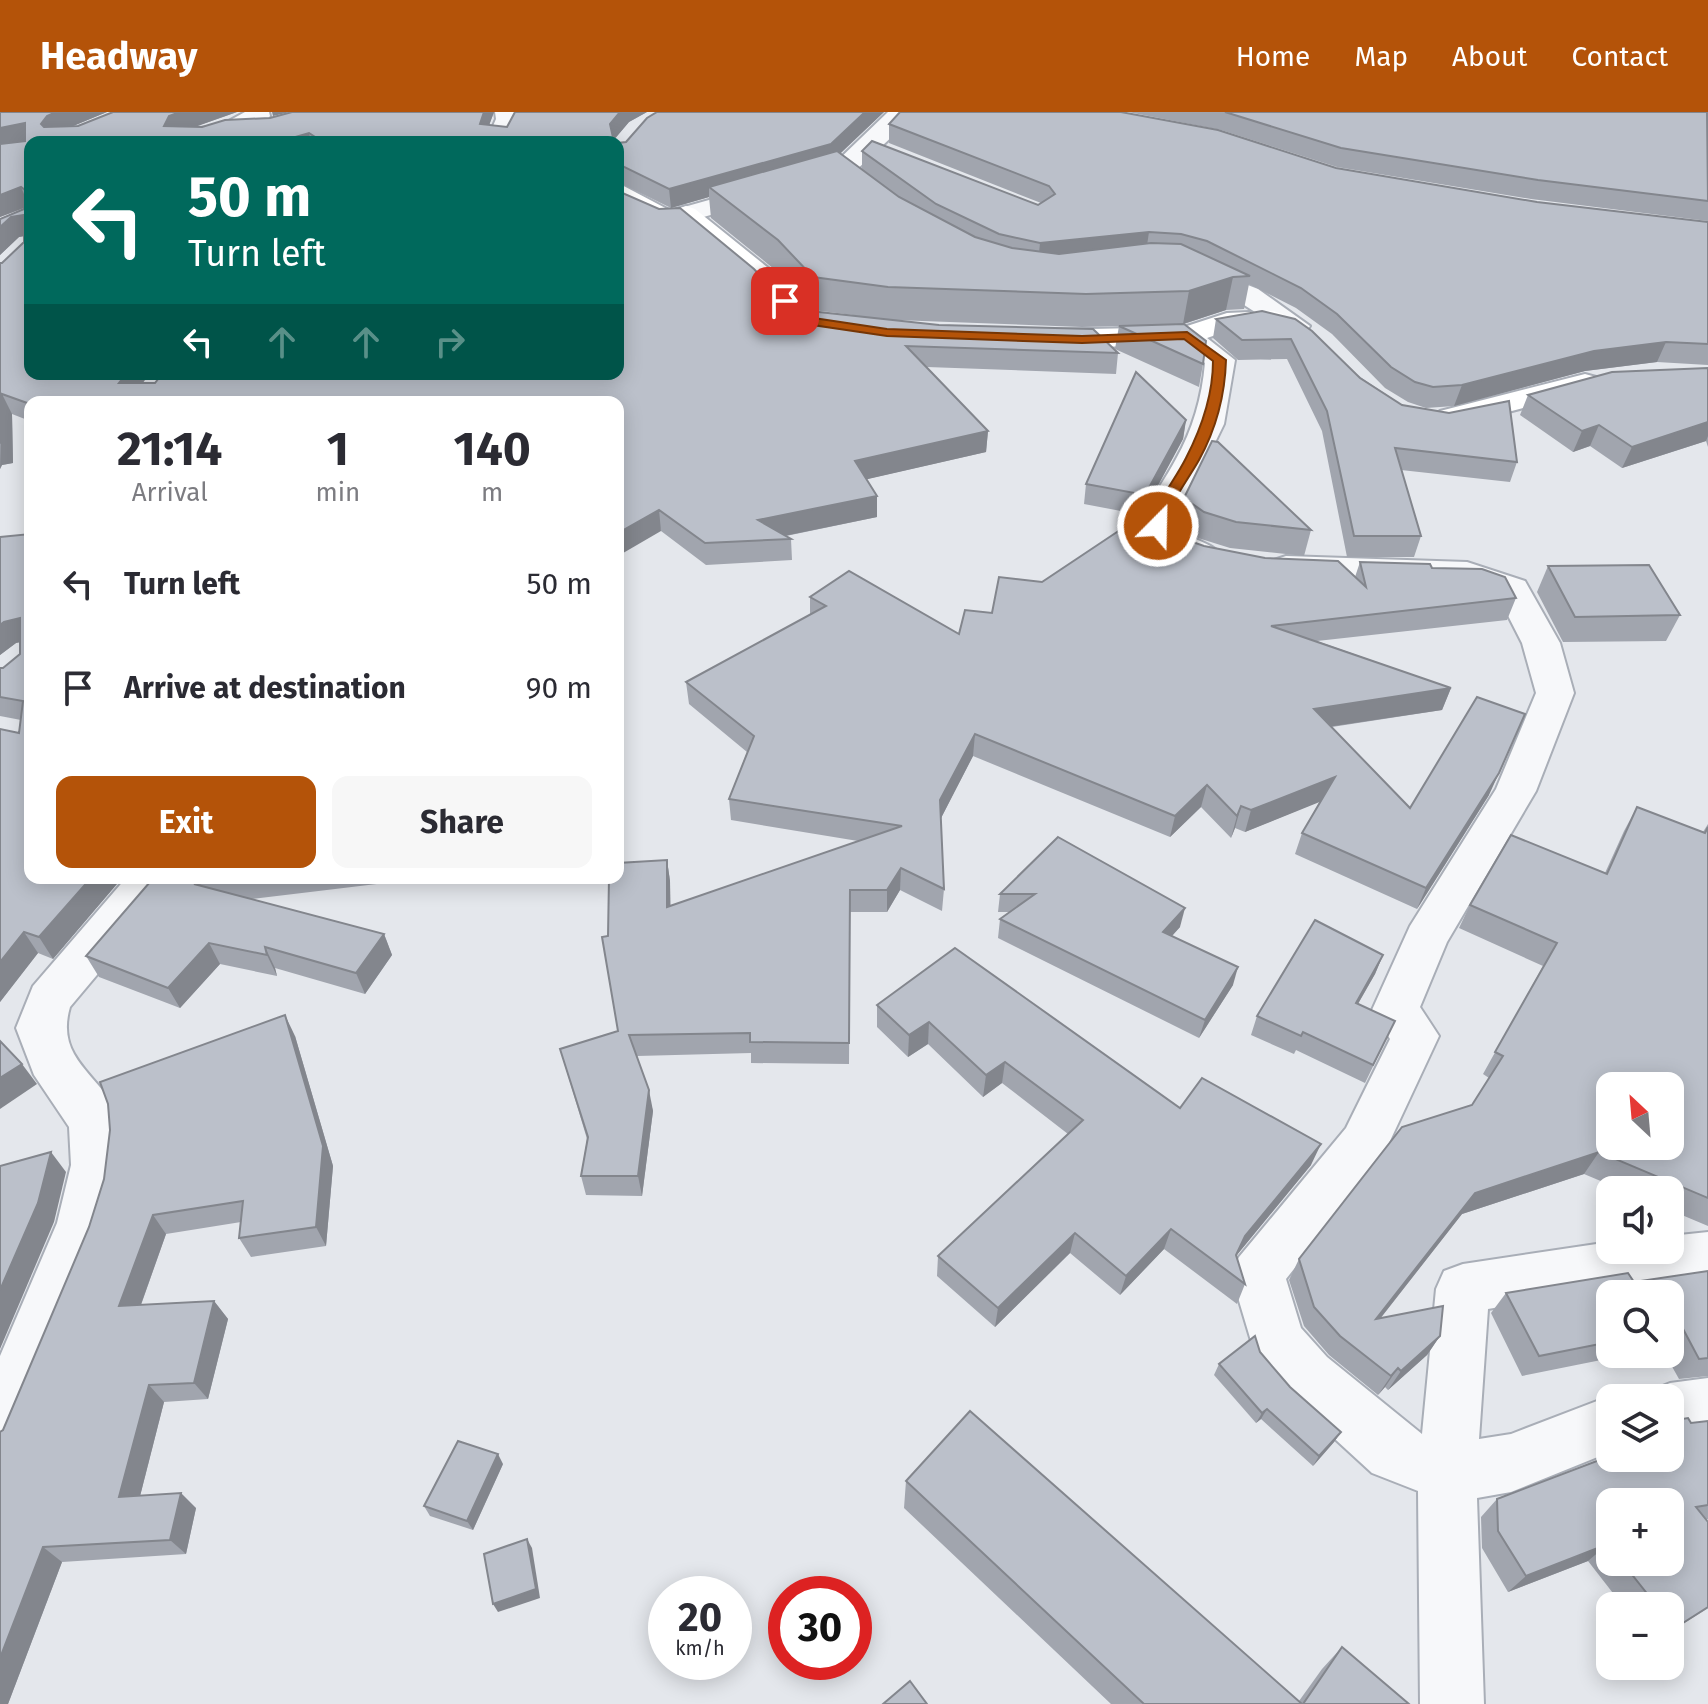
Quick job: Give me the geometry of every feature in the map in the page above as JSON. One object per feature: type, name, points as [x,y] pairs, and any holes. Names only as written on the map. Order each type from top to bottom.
[{"type":"street","points":[[202,136],[258,116],[257,112]]},
{"type":"street","points":[[501,136],[508,119],[507,112]]},
{"type":"street","points":[[624,198],[671,220],[842,170],[881,152],[900,112]]},
{"type":"street","points":[[228,128],[284,124]]},
{"type":"street","points":[[842,170],[864,188]]},
{"type":"street","points":[[686,214],[767,281],[803,320],[873,330]]},
{"type":"street","points":[[1164,265],[1176,264],[1248,295],[1320,342]]},
{"type":"street","points":[[1022,338],[1187,336],[1227,322],[1267,319],[1296,326]]},
{"type":"street","points":[[1187,336],[1220,360],[1219,393],[1193,459],[1162,507],[1158,526],[1173,544],[1200,555],[1253,565],[1467,573],[1512,589],[1541,643],[1555,693],[1516,791],[1426,938],[1395,1010],[1415,1036],[1364,1143],[1258,1274],[1277,1342],[1307,1376],[1393,1452],[1447,1474],[1511,1463],[1596,1430]]},
{"type":"street","points":[[1425,420],[1456,418],[1586,383],[1615,379]]},
{"type":"street","points":[[0,1424],[83,1223],[96,1165],[94,1122],[51,1061],[40,1028],[49,999],[146,884]]},
{"type":"street","points":[[1452,1704],[1447,1474],[1463,1289],[1565,1271],[1708,1256]]},
{"type":"street","points":[[1684,1409],[1708,1406]]},
{"type":"building","points":[[0,112],[56,112],[47,116],[41,124],[44,127],[78,126],[113,112],[180,112],[169,116],[164,126],[202,127],[225,120],[270,118],[292,112],[484,112],[480,124],[507,127],[515,112],[620,112],[610,124],[613,136],[314,136],[309,133],[299,136],[25,136],[25,123],[0,128]]},
{"type":"building","points":[[657,112],[865,112],[831,144],[669,189],[624,167],[624,142]]},
{"type":"building","points":[[900,112],[1121,112],[1218,130],[1336,168],[1537,202],[1708,222],[1708,344],[1666,342],[1594,351],[1462,385],[1433,387],[1415,382],[1391,367],[1337,314],[1301,288],[1207,241],[1181,234],[1149,232],[1040,243],[999,234],[936,204],[862,151],[872,141],[1038,205],[1055,194],[1049,186],[889,124]]},
{"type":"building","points":[[1225,112],[1707,112],[1708,201],[1538,180],[1341,148]]},
{"type":"building","points":[[24,141],[24,189],[21,187],[0,195],[0,144]]},
{"type":"building","points":[[837,151],[899,197],[975,237],[1012,248],[1059,254],[1151,243],[1181,244],[1250,276],[1233,277],[1189,291],[1086,294],[888,287],[813,277],[778,240],[709,187]]},
{"type":"building","points":[[624,194],[659,209],[680,208],[754,269],[791,309],[939,325],[1093,329],[1118,353],[906,346],[988,431],[855,461],[877,496],[758,520],[791,539],[705,543],[659,510],[624,530],[624,396],[24,396],[24,402],[2,394],[0,443],[2,263],[24,242],[24,380],[155,383],[157,380],[624,380]]},
{"type":"building","points":[[24,209],[24,215],[11,217],[0,227],[0,219]]},
{"type":"building","points":[[1262,311],[1295,319],[1312,331],[1360,378],[1402,405],[1449,413],[1509,401],[1517,462],[1395,448],[1421,536],[1354,536],[1327,411],[1291,339],[1242,340],[1216,319]]},
{"type":"building","points":[[1184,324],[1206,341],[1203,364],[1119,326]]},
{"type":"building","points":[[1708,368],[1708,422],[1632,447],[1599,425],[1582,431],[1528,395],[1612,372]]},
{"type":"building","points":[[1136,372],[1186,420],[1145,495],[1086,484]]},
{"type":"building","points":[[1212,441],[1218,442],[1311,530],[1236,522],[1204,512],[1184,498]]},
{"type":"building","points":[[1147,512],[1164,532],[1204,546],[1265,558],[1338,561],[1366,587],[1360,562],[1482,569],[1505,577],[1516,598],[1271,626],[1451,688],[1314,709],[1410,808],[1477,697],[1525,714],[1499,773],[1426,888],[1302,833],[1335,777],[1251,810],[1241,806],[1237,816],[1207,785],[1175,816],[975,734],[940,800],[944,889],[901,868],[887,890],[850,890],[849,1043],[750,1042],[750,1033],[629,1035],[649,1090],[638,1176],[581,1176],[588,1137],[560,1049],[618,1031],[602,937],[608,936],[609,884],[624,884],[624,863],[667,860],[667,907],[902,826],[729,799],[754,736],[686,682],[826,606],[810,597],[849,571],[959,634],[965,610],[992,613],[999,577],[1042,582]]},
{"type":"building","points":[[24,535],[24,884],[86,884],[39,937],[24,932],[0,962],[0,729],[19,733],[23,701],[0,697],[0,668],[20,654],[20,618],[0,625],[0,537]]},
{"type":"building","points":[[1649,565],[1680,615],[1575,617],[1548,566]]},
{"type":"building","points":[[1637,807],[1705,833],[1708,827],[1708,1198],[1684,1188],[1684,1176],[1656,1176],[1618,1160],[1684,1160],[1684,1072],[1596,1072],[1596,1153],[1475,1193],[1376,1319],[1443,1306],[1440,1336],[1401,1371],[1398,1368],[1391,1376],[1340,1336],[1314,1307],[1299,1259],[1402,1127],[1472,1105],[1503,1056],[1495,1052],[1557,943],[1470,905],[1511,835],[1607,874]]},
{"type":"building","points":[[1058,837],[1185,908],[1163,932],[1238,967],[1205,1020],[1000,919],[1035,894],[1000,894]]},
{"type":"building","points":[[148,884],[194,884],[384,934],[356,973],[265,947],[267,955],[209,943],[168,988],[86,956]]},
{"type":"building","points":[[1315,920],[1383,955],[1356,1003],[1395,1021],[1373,1065],[1303,1032],[1301,1036],[1257,1016]]},
{"type":"building","points":[[955,948],[1180,1108],[1202,1078],[1321,1144],[1245,1236],[1236,1255],[1245,1284],[1171,1229],[1126,1276],[1075,1233],[998,1308],[938,1256],[1083,1120],[1005,1062],[986,1075],[929,1022],[909,1035],[877,1005]]},
{"type":"building","points":[[285,1015],[323,1146],[316,1227],[239,1238],[243,1201],[153,1215],[119,1306],[214,1301],[194,1383],[149,1385],[119,1497],[181,1493],[170,1540],[43,1547],[0,1658],[0,1432],[89,1227],[104,1179],[110,1130],[108,1104],[100,1082]]},
{"type":"building","points":[[0,1041],[22,1064],[0,1078]]},
{"type":"building","points":[[51,1152],[38,1203],[0,1290],[0,1166]]},
{"type":"building","points":[[1708,1271],[1708,1358],[1699,1359],[1684,1331],[1684,1280],[1647,1280]]},
{"type":"building","points":[[1628,1273],[1633,1280],[1596,1280],[1596,1345],[1539,1356],[1506,1293]]},
{"type":"building","points":[[1255,1336],[1260,1352],[1290,1387],[1341,1432],[1319,1456],[1267,1409],[1262,1413],[1219,1364]]},
{"type":"building","points":[[970,1411],[1302,1704],[1144,1704],[906,1481]]},
{"type":"building","points":[[1688,1418],[1691,1423],[1708,1421],[1708,1505],[1696,1507],[1708,1522],[1708,1607],[1684,1622],[1684,1592],[1646,1592],[1633,1576],[1684,1576],[1684,1488],[1596,1488],[1596,1549],[1526,1576],[1498,1531],[1497,1499],[1596,1461],[1596,1472],[1684,1472],[1684,1419]]},
{"type":"building","points":[[458,1441],[498,1454],[467,1521],[424,1506]]},
{"type":"building","points":[[527,1539],[536,1589],[493,1604],[484,1554]]},
{"type":"building","points":[[1342,1647],[1409,1704],[1303,1704]]},
{"type":"building","points":[[910,1681],[927,1704],[883,1704]]},
{"type":"route","points":[[785,301],[803,320],[887,332],[1082,339],[1187,336],[1220,360],[1219,393],[1193,459],[1162,507],[1158,526]]}]
